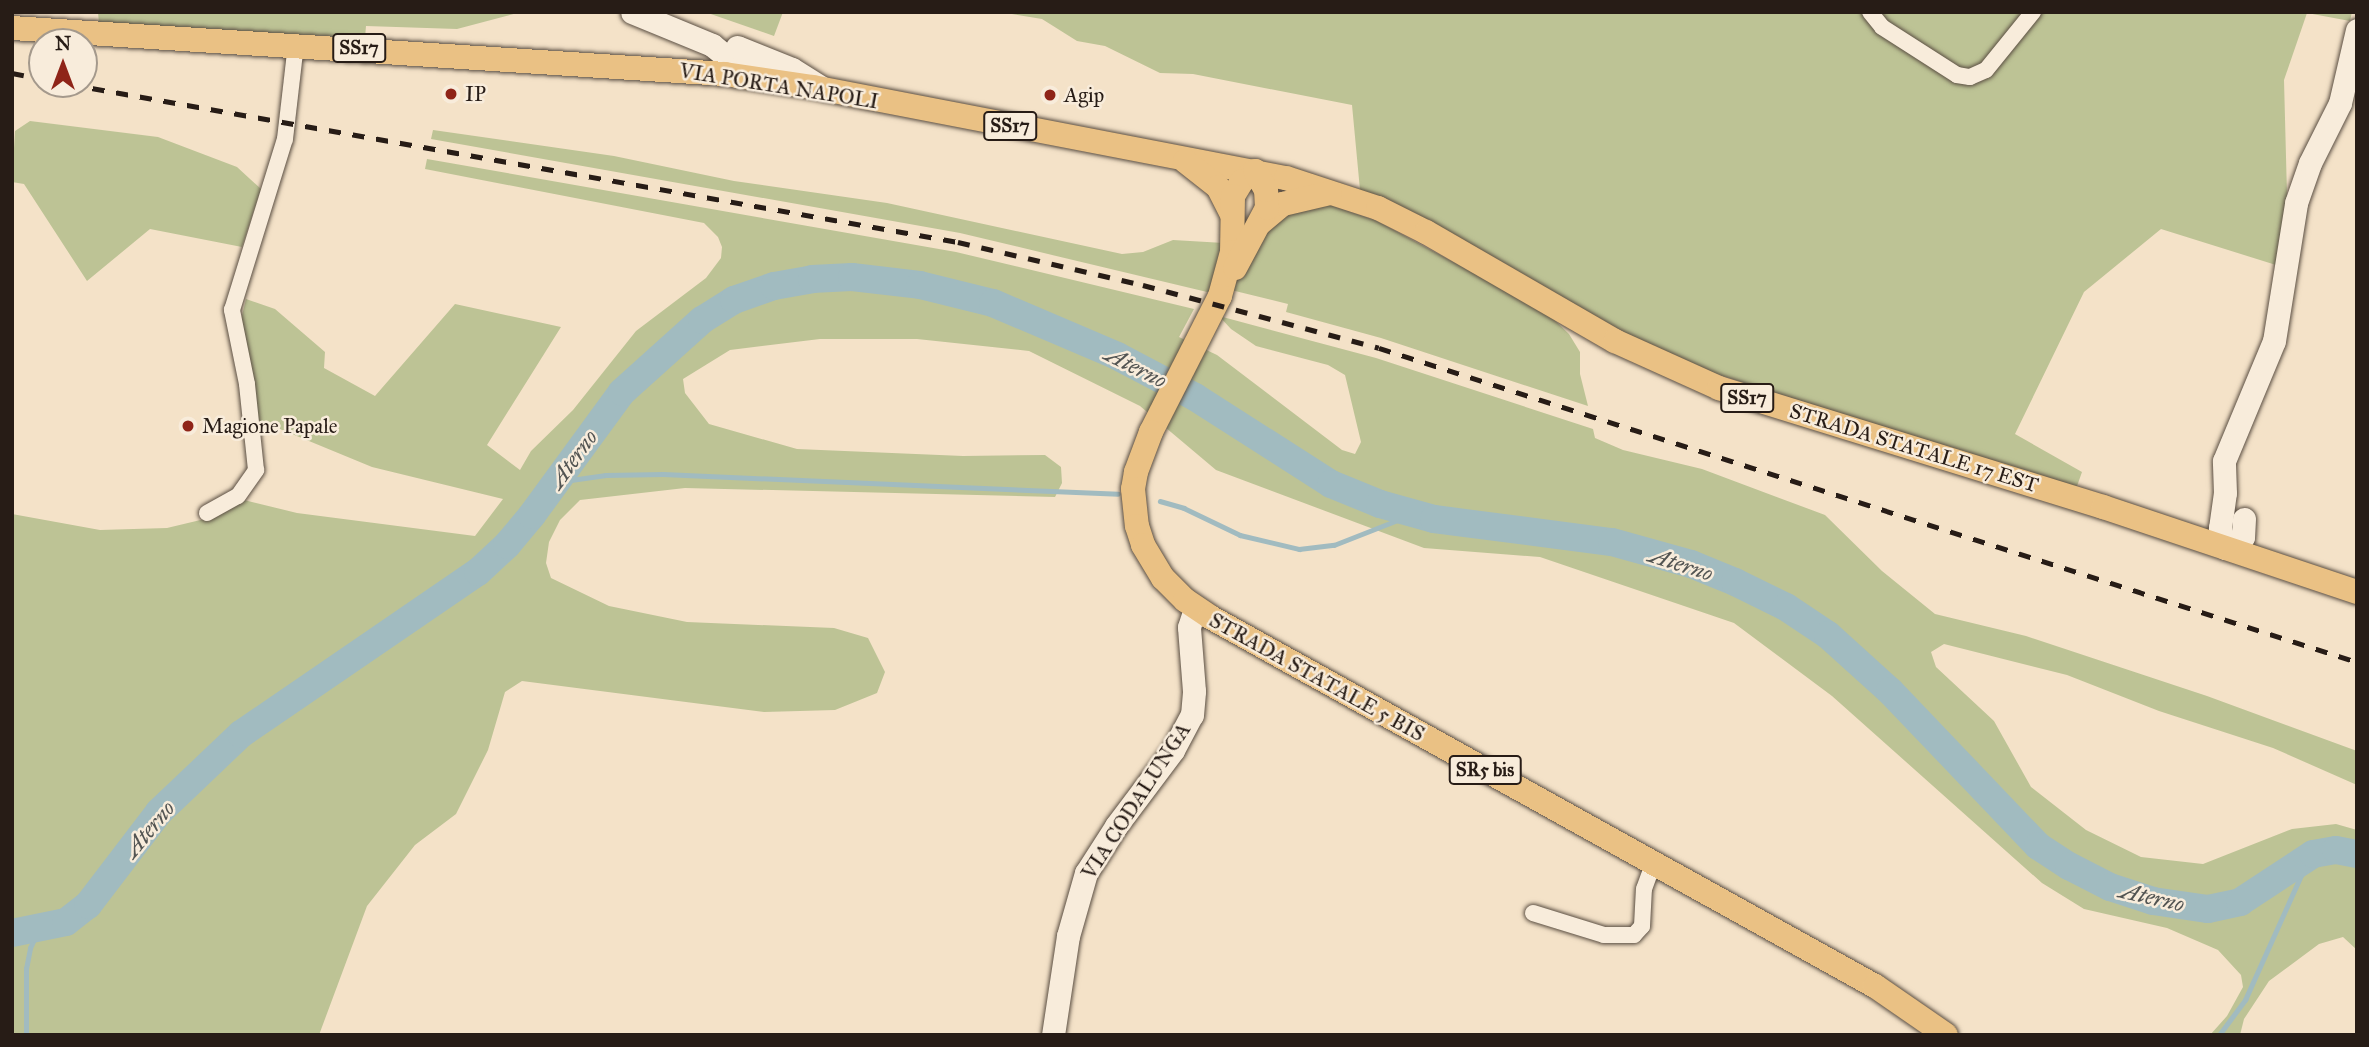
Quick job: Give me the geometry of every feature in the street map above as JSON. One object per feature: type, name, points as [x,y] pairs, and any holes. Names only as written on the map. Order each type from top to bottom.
[{"type":"main road","points":[[632,12],[729,49],[792,69],[825,90]]},
{"type":"main road","name":"VIA PORTA NAPOLI","points":[[12,28],[706,72],[825,90],[1255,171]]},
{"type":"main road","points":[[2225,548],[2243,537],[2233,515],[2225,480],[2224,461],[2274,341],[2296,203],[2310,163],[2340,103],[2357,30]]},
{"type":"main road","points":[[706,72],[721,62],[729,49]]},
{"type":"main road","points":[[729,49],[746,54],[748,62],[738,76]]},
{"type":"main road","name":"STRADA STATALE 5 BIS","points":[[1180,157],[1218,187],[1232,214]]},
{"type":"main road","name":"STRADA STATALE 5 BIS","points":[[1193,353],[1227,278],[1233,247],[1232,214],[1235,190],[1255,171],[1268,199],[1259,223],[1242,250],[1220,306],[1151,432],[1136,472],[1133,489],[1137,526],[1143,545],[1163,578],[1195,608],[1875,985],[1946,1035]]},
{"type":"main road","name":"STRADA STATALE 17 EST","points":[[1255,171],[1336,193],[1378,208],[1426,232],[1615,341],[1719,388],[2052,490],[2357,592]]},
{"type":"main road","name":"STRADA STATALE 5 BIS","points":[[1259,223],[1273,210],[1293,200],[1336,193]]},
{"type":"main road","points":[[2186,535],[2206,531],[2233,515]]},
{"type":"main road","points":[[2233,515],[2273,565]]},
{"type":"main road","name":"VIA CODALUNGA","points":[[1053,1035],[1068,936],[1086,873],[1111,832],[1173,750],[1192,715],[1194,691],[1189,627],[1195,608]]},
{"type":"street","points":[[1870,12],[1882,27],[1957,75],[1970,77],[1986,71],[2033,12]]},
{"type":"street","points":[[207,513],[238,496],[256,470],[247,384],[232,310],[285,139],[296,44]]},
{"type":"street","points":[[1533,913],[1604,935],[1634,935],[1642,926],[1644,889],[1653,864]]},
{"type":"green space","points":[[98,12],[521,12],[457,29],[366,26],[365,38],[99,24]]},
{"type":"green space","points":[[705,12],[783,12],[774,36]]},
{"type":"green space","points":[[1000,12],[2352,12],[2350,21],[2307,13],[2284,80],[2287,195],[2276,265],[2161,229],[2084,292],[2015,434],[2082,472],[2076,489],[1679,362],[1360,190],[1352,105],[1193,74],[1160,73],[1105,46],[1077,41],[1042,19]]},
{"type":"green space","points":[[30,121],[158,137],[237,167],[261,189],[242,247],[150,229],[87,281],[24,184],[12,182],[15,131]]},
{"type":"green space","points":[[433,130],[614,156],[734,181],[887,203],[1122,254],[1143,252],[1173,240],[1224,243],[1282,212],[1327,204],[1377,221],[1546,312],[1569,334],[1580,352],[1580,374],[1588,406],[1381,338],[1286,312],[1288,304],[1231,290],[1228,297],[960,233],[431,139]]},
{"type":"green space","points":[[427,159],[956,252],[1194,309],[1179,337],[1217,355],[1342,450],[1355,454],[1361,442],[1345,375],[1328,365],[1256,346],[1231,329],[1219,316],[1376,358],[1593,429],[1595,438],[1623,450],[1702,469],[1825,515],[1882,571],[1935,614],[2026,636],[2207,696],[2357,751],[2357,785],[2273,748],[2159,711],[2067,675],[1944,644],[1931,652],[1936,667],[1994,721],[2031,787],[2086,830],[2141,857],[2203,864],[2292,829],[2336,824],[2357,830],[2357,950],[2343,937],[2319,944],[2269,981],[2244,1019],[2240,1035],[2210,1035],[2227,1016],[2243,987],[2241,975],[2218,950],[2167,928],[2084,909],[2042,883],[1832,696],[1734,623],[1540,557],[1424,548],[1216,470],[1140,406],[1029,351],[917,339],[820,339],[730,350],[683,379],[685,393],[709,424],[797,449],[963,456],[1045,455],[1061,467],[1062,483],[1055,497],[685,488],[580,500],[560,520],[549,542],[546,563],[551,578],[609,606],[687,622],[834,628],[868,638],[885,672],[877,693],[835,710],[764,712],[522,681],[505,692],[488,750],[456,814],[415,845],[367,906],[319,1035],[12,1035],[12,514],[100,530],[167,528],[213,517],[244,500],[297,513],[475,536],[503,499],[372,467],[258,420],[240,324],[246,299],[275,309],[325,352],[324,368],[375,396],[455,304],[561,327],[487,445],[520,470],[531,451],[573,410],[636,331],[706,278],[721,258],[722,247],[718,237],[704,223],[425,169]]},
{"type":"waterway","name":"Aterno","points":[[12,933],[66,922],[88,905],[159,812],[241,734],[478,572],[507,545],[532,515],[622,392],[702,320],[734,300],[774,286],[812,279],[852,277],[920,285],[993,303],[1117,356],[1195,397],[1331,484],[1380,504],[1434,519],[1612,542],[1691,564],[1735,582],[1786,607],[1828,635],[1890,691],[2038,846],[2110,887],[2153,901],[2208,909],[2240,902],[2313,854],[2336,850],[2357,854]]},
{"type":"waterway","points":[[557,482],[606,475],[663,474],[1118,494]]},
{"type":"waterway","points":[[1160,501],[1184,508],[1240,535],[1299,549],[1334,545],[1413,514]]},
{"type":"waterway","points":[[2219,1035],[2245,1000],[2302,873],[2325,852]]},
{"type":"waterway","points":[[26,1035],[26,969],[30,948],[39,929]]},
{"type":"railway","points":[[12,73],[28,76]]},
{"type":"railway","points":[[98,89],[958,242],[1143,285],[1379,348],[2357,662]]},
{"type":"place","name":"IP","points":[[451,94]]},
{"type":"place","name":"Agip","points":[[1050,95]]},
{"type":"place","name":"Magione Papale","points":[[188,426]]}]
